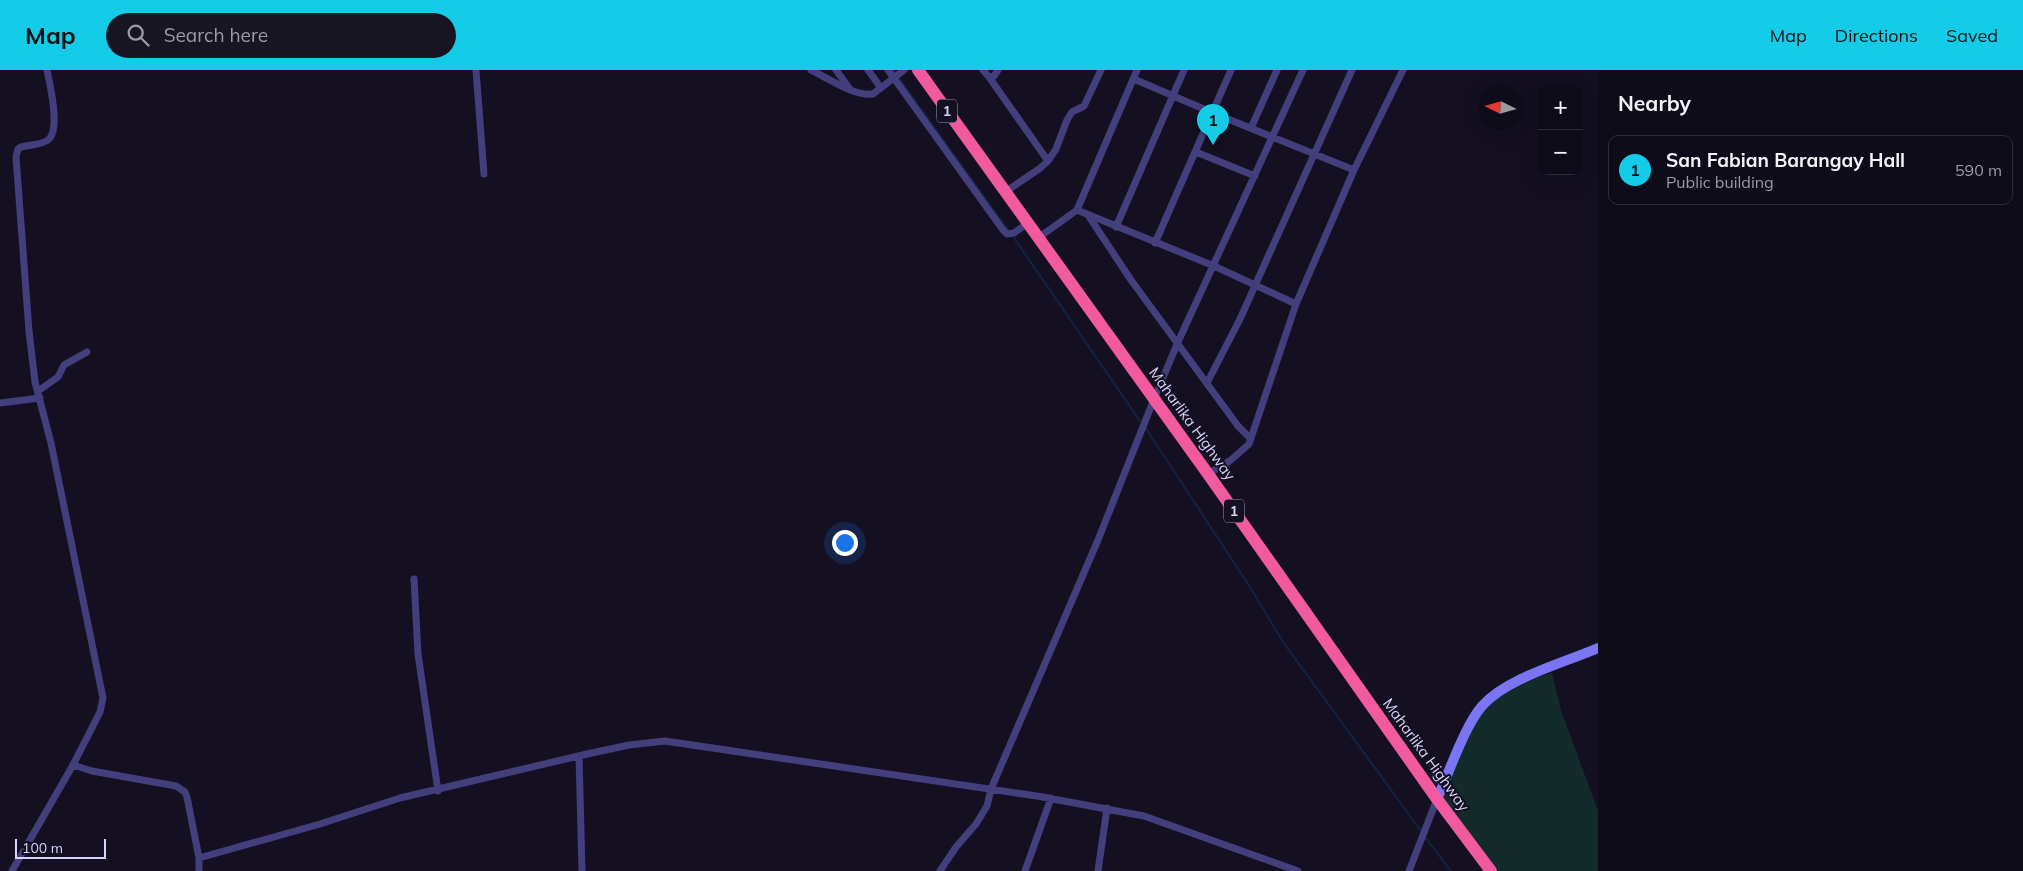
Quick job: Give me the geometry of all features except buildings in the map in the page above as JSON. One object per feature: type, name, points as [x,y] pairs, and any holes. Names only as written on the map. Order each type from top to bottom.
[{"type":"highway","name":"Maharlika Highway","points":[[918,70],[1154,398],[1437,799],[1491,871]]},
{"type":"street","points":[[12,871],[73,765],[100,712],[103,698],[51,443],[39,395],[28,331],[16,157],[18,149],[21,147],[42,143],[52,136],[54,115],[47,70]]},
{"type":"street","points":[[476,70],[484,174]]},
{"type":"street","points":[[811,70],[858,93],[867,95],[874,94],[904,70]]},
{"type":"street","points":[[836,70],[849,88]]},
{"type":"street","points":[[868,70],[881,88]]},
{"type":"street","points":[[888,70],[1003,230],[1011,234],[1028,223]]},
{"type":"street","points":[[983,70],[1048,161]]},
{"type":"street","points":[[988,77],[994,76],[998,70]]},
{"type":"street","points":[[1005,192],[1048,161],[1056,149],[1067,120],[1072,112],[1084,106],[1101,70]]},
{"type":"street","points":[[1038,238],[1077,210],[1137,70]]},
{"type":"street","points":[[1116,227],[1184,70]]},
{"type":"street","points":[[1155,243],[1231,70]]},
{"type":"street","points":[[1251,128],[1277,70]]},
{"type":"street","points":[[940,871],[956,847],[976,824],[987,806],[991,789],[1098,540],[1178,342],[1303,70]]},
{"type":"street","points":[[1207,383],[1226,348],[1352,70]]},
{"type":"street","points":[[1208,474],[1250,444],[1296,304],[1354,170],[1403,70]]},
{"type":"street","points":[[1134,79],[1354,170]]},
{"type":"street","points":[[1196,152],[1255,176]]},
{"type":"street","points":[[1077,210],[1214,266],[1296,304]]},
{"type":"street","points":[[1088,215],[1131,280],[1238,426],[1251,439]]},
{"type":"street","points":[[0,403],[39,395],[58,377],[64,365],[88,352]]},
{"type":"street","points":[[414,579],[418,654],[438,790]]},
{"type":"street","points":[[1409,871],[1462,742],[1482,707],[1498,692],[1517,682],[1598,648]]},
{"type":"street","points":[[199,858],[320,824],[400,798],[579,756],[637,744],[665,741],[1107,808],[1150,818],[1298,871]]},
{"type":"street","points":[[579,756],[582,871]]},
{"type":"street","points":[[73,765],[92,771],[181,788],[187,797],[199,858],[199,871]]},
{"type":"street","points":[[1025,871],[1051,798]]},
{"type":"street","points":[[1098,871],[1107,808]]},
{"type":"green space","points":[[1552,673],[1561,710],[1598,811],[1598,871],[1498,871],[1442,798],[1469,734],[1476,721],[1491,702],[1512,688]]},
{"type":"waterway","points":[[900,80],[1008,230]]},
{"type":"waterway","points":[[1014,238],[1140,421]]},
{"type":"waterway","points":[[1145,427],[1250,587],[1283,642],[1421,831]]},
{"type":"waterway","points":[[1425,837],[1451,871]]},
{"type":"place","name":"San Fabian Barangay Hall","points":[[1213,145]]}]
